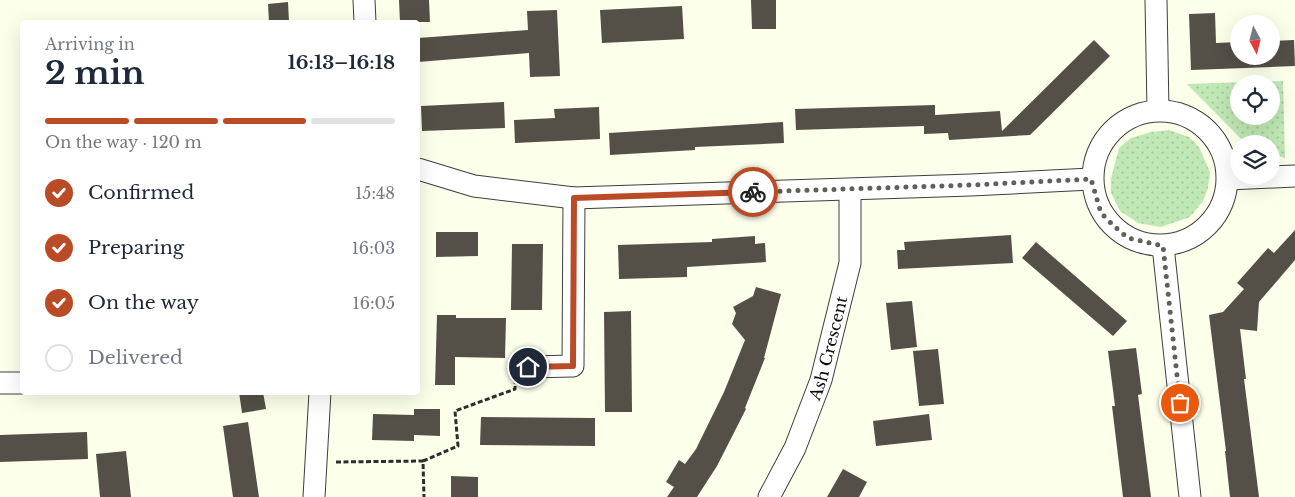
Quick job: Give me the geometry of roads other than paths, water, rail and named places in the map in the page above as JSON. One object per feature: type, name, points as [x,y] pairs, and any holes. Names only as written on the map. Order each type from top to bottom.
[{"type":"street","points":[[364,0],[365,20]]},
{"type":"street","points":[[1156,0],[1158,110]]},
{"type":"street","points":[[1158,110],[1194,118],[1219,144],[1228,179],[1222,204],[1208,226],[1188,240],[1163,246],[1128,238],[1114,226],[1101,213],[1091,179],[1100,145],[1124,119],[1158,110]]},
{"type":"street","points":[[420,170],[474,186],[574,198],[850,190],[1091,179]]},
{"type":"street","points":[[1228,179],[1295,176]]},
{"type":"street","name":"Ash Crescent","points":[[770,497],[795,448],[821,380],[850,263],[850,190]]},
{"type":"street","points":[[528,367],[573,366],[574,198]]},
{"type":"street","points":[[1163,246],[1190,497]]},
{"type":"street","points":[[314,497],[320,395]]}]
